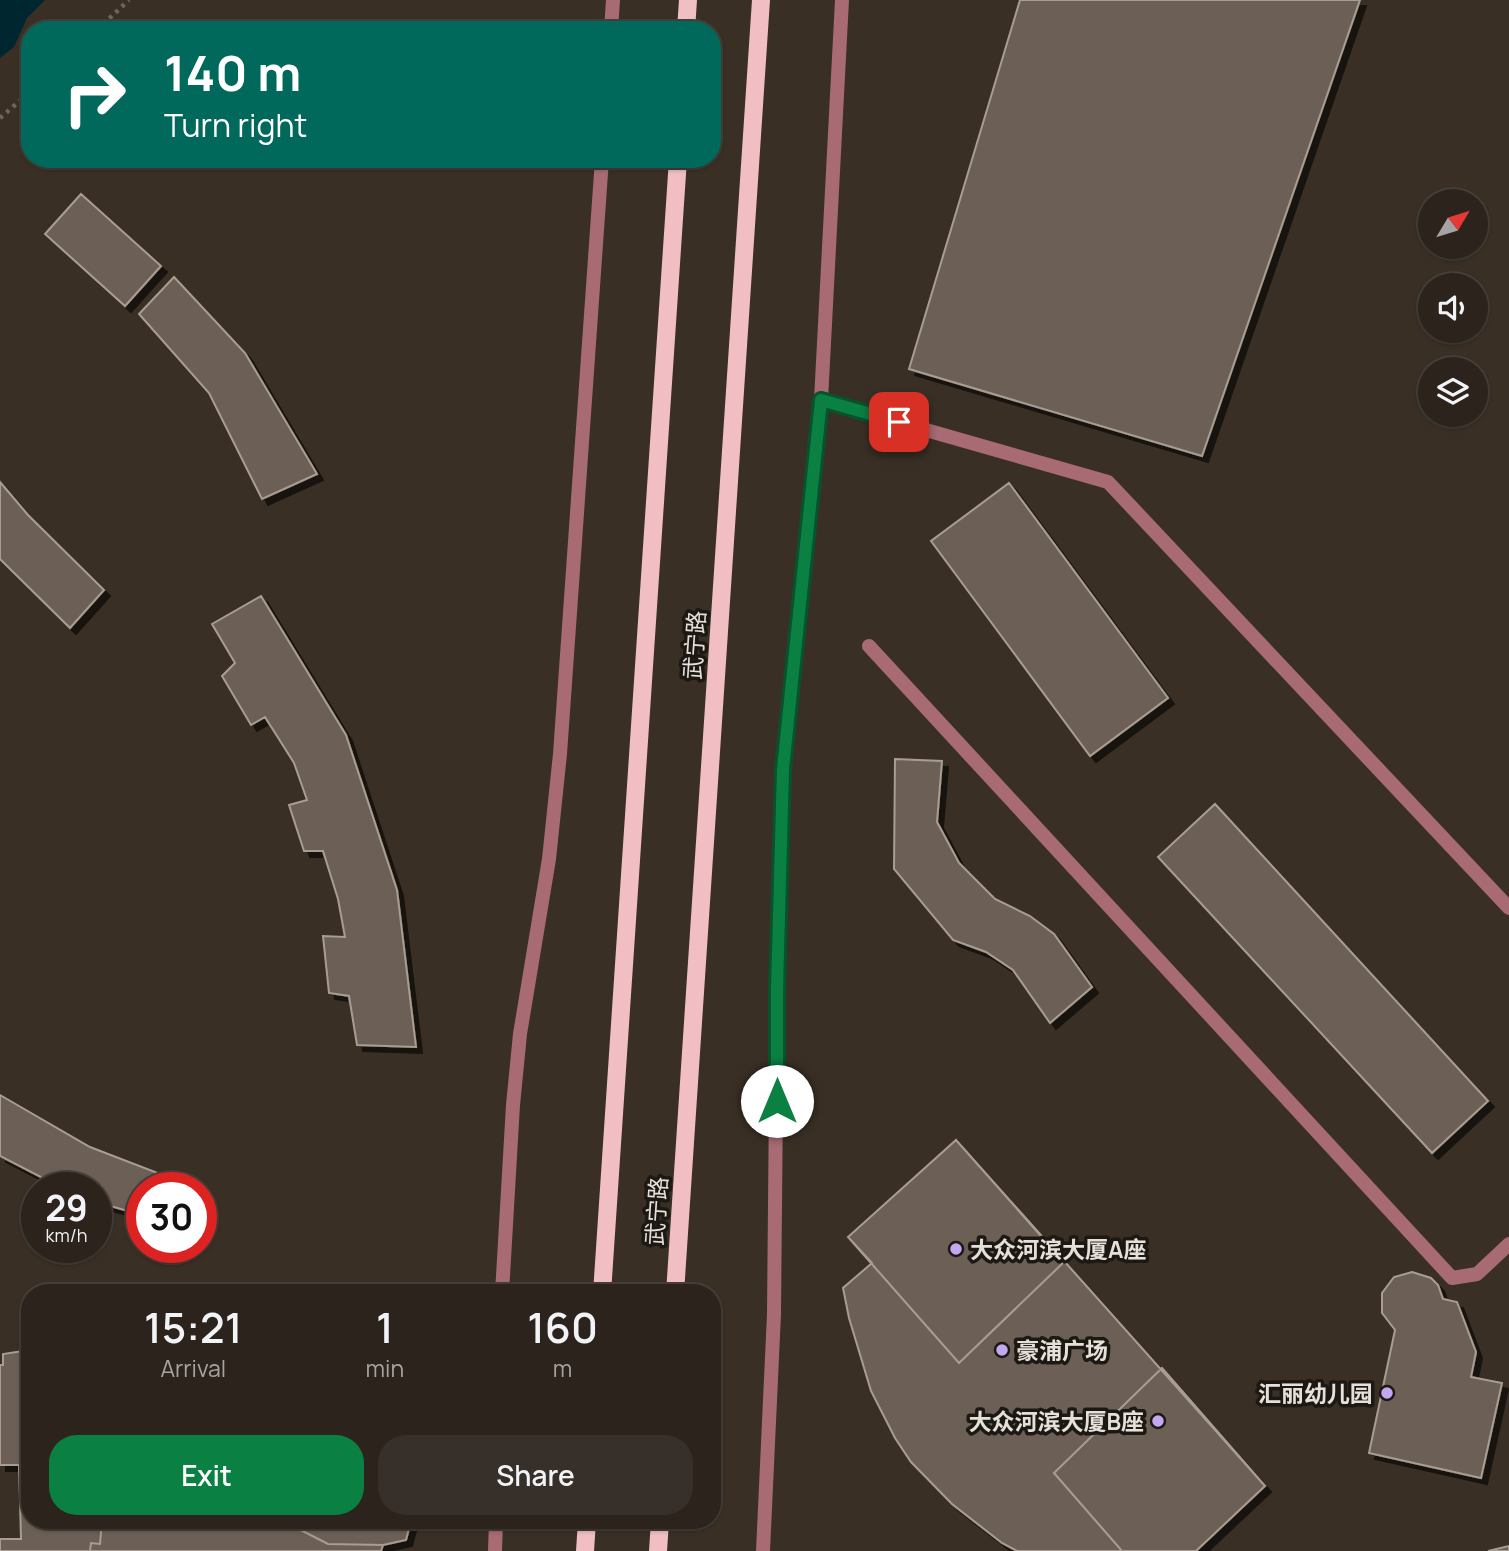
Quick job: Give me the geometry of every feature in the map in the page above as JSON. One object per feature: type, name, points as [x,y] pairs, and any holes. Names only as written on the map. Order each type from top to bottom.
[{"type":"main road","points":[[687,21],[688,0]]},
{"type":"main road","name":"武宁路","points":[[677,1284],[761,0]]},
{"type":"main road","points":[[603,1284],[677,168]]},
{"type":"main road","points":[[585,1551],[586,1529]]},
{"type":"main road","points":[[659,1551],[660,1529]]},
{"type":"street","points":[[612,21],[613,0]]},
{"type":"street","points":[[763,1551],[775,1287],[777,989],[783,769],[821,400],[842,0]]},
{"type":"street","points":[[503,1284],[517,1070],[531,960],[549,859],[560,754],[601,168]]},
{"type":"street","points":[[821,400],[1108,482],[1509,908]]},
{"type":"street","points":[[869,646],[1452,1278],[1477,1274],[1509,1244]]},
{"type":"street","points":[[495,1551],[496,1529]]},
{"type":"path","points":[[107,21],[129,0]]},
{"type":"path","points":[[0,118],[21,100]]},
{"type":"water","points":[[0,0],[45,0],[26,21],[21,21],[21,31],[14,47],[0,58]]},
{"type":"building","points":[[1020,0],[1360,0],[1202,456],[909,369]]},
{"type":"building","points":[[81,194],[161,266],[125,306],[45,234]]},
{"type":"building","points":[[174,277],[245,353],[317,474],[262,499],[209,393],[139,314]]},
{"type":"building","points":[[0,482],[28,515],[104,590],[70,628],[0,559]]},
{"type":"building","points":[[1009,483],[1168,698],[1090,756],[931,541]]},
{"type":"building","points":[[261,596],[346,735],[397,890],[416,1047],[357,1045],[349,996],[329,993],[323,936],[345,937],[338,899],[323,851],[304,851],[289,805],[307,800],[294,763],[265,717],[251,725],[222,676],[235,663],[212,624]]},
{"type":"building","points":[[895,759],[942,761],[937,822],[959,863],[995,899],[1030,916],[1054,934],[1092,987],[1050,1023],[1013,970],[986,952],[953,940],[894,869]]},
{"type":"building","points":[[1215,804],[1488,1101],[1432,1153],[1158,857]]},
{"type":"building","points":[[0,1095],[90,1147],[155,1172],[126,1172],[126,1210],[112,1207],[112,1172],[31,1172],[0,1156]]},
{"type":"building","name":"大众河滨大厦A座","points":[[956,1140],[1064,1262],[959,1363],[848,1237]]},
{"type":"building","name":"豪浦广场","points":[[956,1140],[1265,1486],[1196,1551],[1017,1551],[1002,1543],[952,1504],[911,1462],[895,1438],[871,1391],[849,1318],[843,1288],[872,1263],[848,1237]]},
{"type":"building","points":[[1412,1272],[1431,1278],[1438,1285],[1443,1299],[1457,1302],[1476,1352],[1471,1377],[1502,1383],[1481,1478],[1369,1453],[1395,1330],[1382,1313],[1382,1293],[1394,1277]]},
{"type":"building","points":[[21,1351],[21,1529],[101,1529],[100,1544],[91,1543],[90,1551],[0,1551],[0,1539],[21,1539],[19,1465],[0,1465],[0,1365],[3,1365],[3,1354]]},
{"type":"building","name":"大众河滨大厦B座","points":[[1162,1368],[1265,1486],[1196,1551],[1122,1551],[1054,1473]]},
{"type":"building","points":[[20,1502],[21,1529],[409,1529],[406,1540],[383,1545],[381,1551],[0,1551],[0,1539],[21,1539]]},
{"type":"building","points":[[299,1529],[409,1529],[406,1540],[383,1545],[328,1544]]},
{"type":"building","points":[[1509,1546],[1509,1551],[1488,1551]]},
{"type":"place","name":"大众河滨大厦A座","points":[[956,1249]]},
{"type":"place","name":"豪浦广场","points":[[1002,1350]]},
{"type":"place","name":"汇丽幼儿园","points":[[1387,1393]]},
{"type":"place","name":"大众河滨大厦B座","points":[[1158,1421]]},
{"type":"route","points":[[777,1101],[783,769],[821,400],[899,422]]}]
